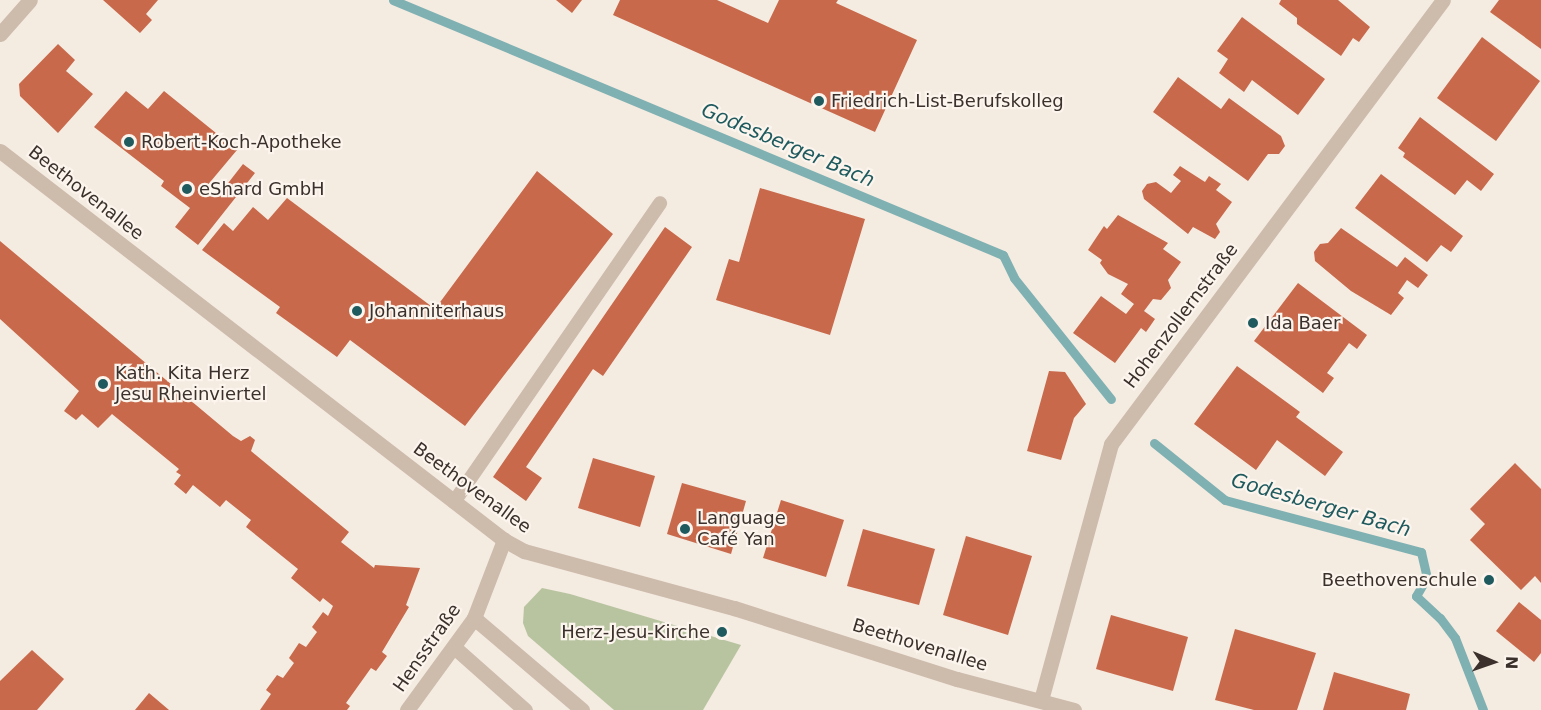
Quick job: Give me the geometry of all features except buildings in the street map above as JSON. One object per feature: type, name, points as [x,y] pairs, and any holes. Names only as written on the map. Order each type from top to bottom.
[{"type":"street","points":[[0,34],[30,0]]},
{"type":"street","name":"Hohenzollernstraße","points":[[1041,700],[1111,444],[1443,0]]},
{"type":"street","name":"Beethovenallee","points":[[0,151],[454,502],[504,540],[524,551],[734,608],[957,679],[1074,710]]},
{"type":"street","name":"Hensstraße","points":[[407,710],[474,618],[504,540]]},
{"type":"street","points":[[474,618],[582,710]]},
{"type":"street","points":[[454,646],[525,710]]},
{"type":"lane","points":[[454,502],[660,203]]},
{"type":"green space","points":[[542,588],[570,594],[741,645],[703,710],[614,710],[528,636],[523,623],[524,607]]},
{"type":"waterway","name":"Godesberger Bach","points":[[393,0],[1003,255],[1014,278],[1111,399]]},
{"type":"waterway","name":"Godesberger Bach","points":[[1154,443],[1225,500],[1421,552],[1427,577],[1416,596],[1440,618],[1455,638],[1483,710]]},
{"type":"place","name":"Friedrich-List-Berufskolleg","points":[[819,101]]},
{"type":"place","name":"Robert-Koch-Apotheke","points":[[129,142]]},
{"type":"place","name":"eShard GmbH","points":[[187,189]]},
{"type":"place","name":"Johanniterhaus","points":[[357,311]]},
{"type":"place","name":"Ida Baer","points":[[1253,323]]},
{"type":"place","name":"Kath. Kita Herz Jesu Rheinviertel","points":[[103,384]]},
{"type":"place","name":"Language Café Yan","points":[[685,529]]},
{"type":"place","name":"Beethovenschule","points":[[1489,580]]},
{"type":"place","name":"Herz-Jesu-Kirche","points":[[722,632]]}]
